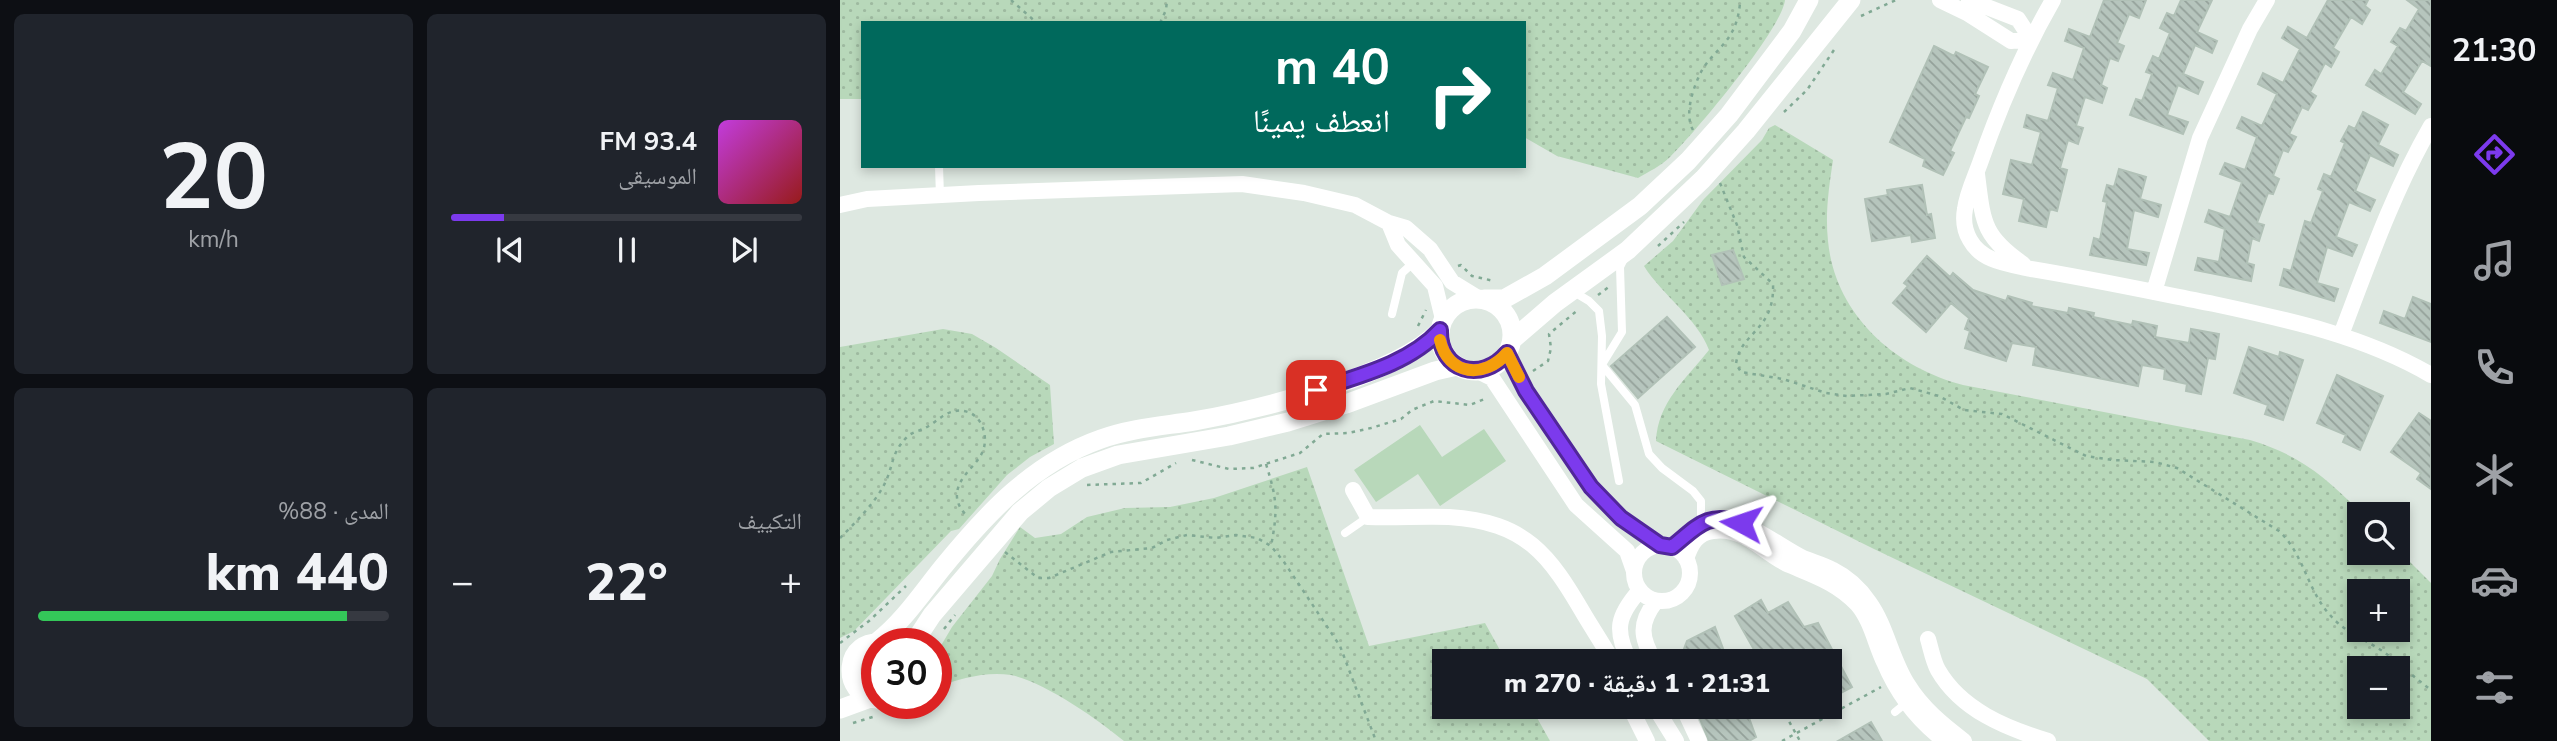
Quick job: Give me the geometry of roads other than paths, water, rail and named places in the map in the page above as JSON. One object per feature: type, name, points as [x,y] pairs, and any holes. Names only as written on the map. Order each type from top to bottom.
[{"type":"street","points":[[923,628],[984,537],[1004,498],[1034,473],[1085,444],[1122,432],[1229,414],[1316,390],[1401,359],[1422,346],[1441,325],[1449,310],[1461,301],[1504,299],[1545,276],[1640,206],[1688,161],[1729,115],[1793,31],[1809,0]]},
{"type":"street","points":[[1940,0],[1962,3],[2018,19],[2031,39]]},
{"type":"street","points":[[2053,0],[2031,39],[1977,172],[1987,232],[2005,251],[2031,269],[2286,320],[2341,335],[2431,375]]},
{"type":"street","points":[[2154,292],[2200,138],[2250,29],[2267,0]]},
{"type":"street","points":[[1478,371],[1490,368],[1572,291],[1628,250],[1711,179],[1746,131],[1853,8]]},
{"type":"street","points":[[2341,335],[2386,218],[2413,157],[2431,126]]},
{"type":"street","points":[[840,205],[867,200],[940,195],[1241,184],[1304,193],[1355,205],[1389,223],[1406,228],[1430,249],[1452,282],[1481,299],[1494,303],[1508,319],[1510,347],[1526,391],[1591,487],[1621,518],[1686,559],[1690,568],[1688,586],[1674,599],[1656,601],[1640,590],[1627,551],[1576,505],[1492,378],[1457,366],[1435,371],[1288,422],[1219,438],[1138,451],[1100,461],[1065,477],[944,565],[894,628]]},
{"type":"street","points":[[1389,223],[1398,245],[1435,286],[1441,325],[1439,338],[1445,353],[1457,366]]},
{"type":"street","points":[[1353,490],[1368,517],[1449,517],[1484,522],[1528,540],[1548,558],[1568,585],[1605,649]]},
{"type":"street","points":[[1634,572],[1640,557],[1652,547],[1666,546],[1701,522],[1727,518],[1741,523],[1779,546],[1833,570],[1857,586],[1882,624],[1907,684],[1931,714],[1964,741]]},
{"type":"street","points":[[1686,559],[1692,543],[1705,532],[1721,529],[1736,531],[1788,564],[1817,575],[1840,588],[1859,607],[1873,632],[1893,680],[1900,707],[1945,741]]},
{"type":"street","points":[[1623,649],[1618,627],[1622,613],[1640,590]]},
{"type":"street","points":[[1648,649],[1643,633],[1645,615],[1656,601]]},
{"type":"street","points":[[1928,639],[1936,668],[1951,689],[1974,710],[2048,741]]},
{"type":"street","points":[[861,648],[845,669],[861,695]]},
{"type":"street","points":[[840,709],[861,703]]},
{"type":"street","points":[[1636,719],[1647,741]]},
{"type":"street","points":[[1663,719],[1676,741]]},
{"type":"street","points":[[1689,719],[1699,741]]},
{"type":"lane","points":[[939,168],[940,195]]},
{"type":"lane","points":[[1602,365],[1622,332],[1620,267],[1628,250]]},
{"type":"lane","points":[[1392,314],[1402,273],[1413,263]]},
{"type":"lane","points":[[1572,291],[1600,311],[1601,384],[1619,481]]},
{"type":"lane","points":[[1602,365],[1635,405],[1649,454],[1702,501],[1701,522]]},
{"type":"lane","points":[[1345,533],[1368,517]]}]
